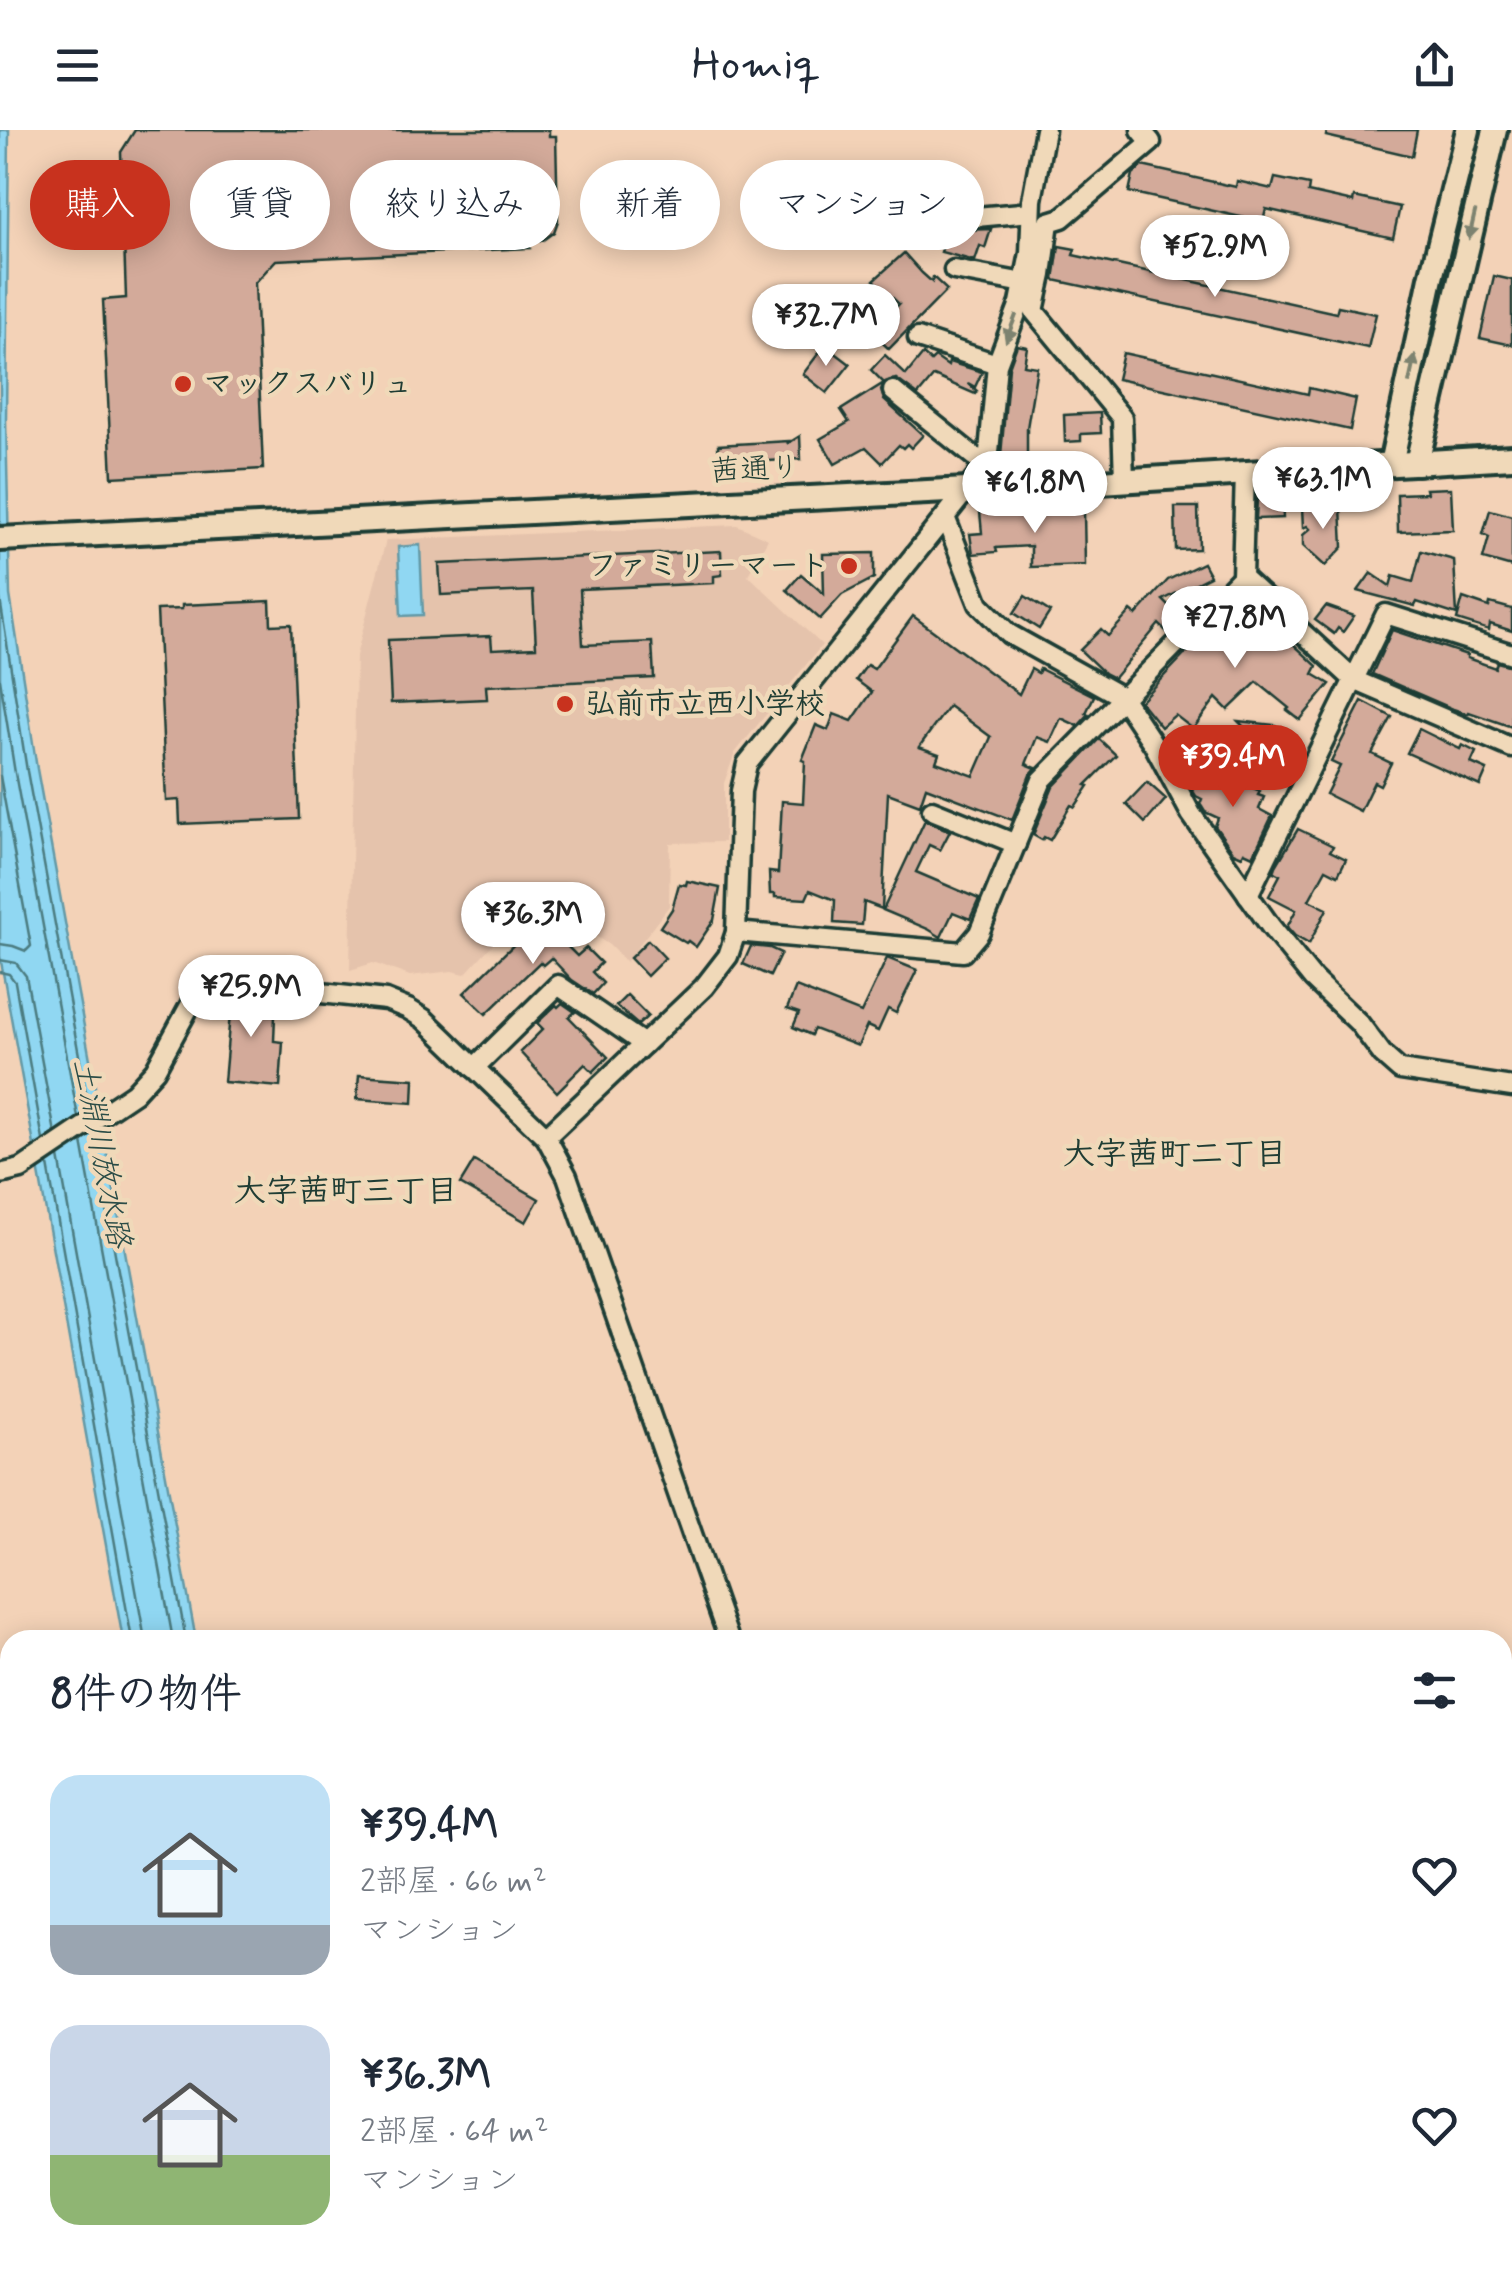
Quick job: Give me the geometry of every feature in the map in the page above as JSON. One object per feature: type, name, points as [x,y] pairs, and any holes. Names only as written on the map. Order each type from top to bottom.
[{"type":"street","points":[[546,1137],[704,987],[728,956],[736,932],[741,791],[747,764],[988,463],[997,364],[1020,303],[1045,130]]},
{"type":"street","points":[[1124,480],[1122,418],[1034,310],[1049,222],[1062,218],[1151,142],[1141,130]]},
{"type":"street","points":[[1391,464],[1468,130]]},
{"type":"street","points":[[1418,462],[1495,130]]},
{"type":"street","points":[[984,216],[1032,212]]},
{"type":"street","points":[[954,270],[1024,282]]},
{"type":"street","points":[[918,338],[997,364]]},
{"type":"street","points":[[893,391],[976,458],[988,463]]},
{"type":"street","name":"茜通り","points":[[11,538],[966,490],[1512,457]]},
{"type":"street","points":[[736,932],[963,952],[978,934],[1042,780],[1242,576],[1244,472]]},
{"type":"street","points":[[944,517],[979,604],[1009,634],[1122,697],[1154,745],[1191,814],[1270,927],[1383,1055],[1400,1070],[1512,1087]]},
{"type":"street","points":[[1242,576],[1354,680],[1512,748]]},
{"type":"street","points":[[1248,895],[1386,614],[1512,654]]},
{"type":"street","points":[[932,810],[1016,844]]},
{"type":"street","points":[[0,1174],[20,1169],[134,1093],[155,1070],[194,998],[204,985],[218,978],[240,972],[321,994],[386,1000],[424,1019],[546,1137],[567,1176],[726,1630]]},
{"type":"street","points":[[474,1068],[558,985],[644,1044]]},
{"type":"shaded area","name":"弘前市立西小学校","points":[[737,525],[768,539],[748,575],[822,645],[735,753],[724,783],[724,842],[670,843],[669,906],[626,962],[609,945],[568,917],[531,903],[465,974],[452,971],[410,976],[373,963],[350,970],[356,656],[386,540]]},
{"type":"water","name":"土淵川放水路","points":[[0,130],[9,130],[6,419],[10,595],[37,769],[194,1630],[121,1630],[0,956]]},
{"type":"water","points":[[420,545],[423,615],[401,616],[398,547]]},
{"type":"building","points":[[135,130],[549,130],[549,136],[556,136],[557,160],[350,160],[350,250],[488,250],[276,260],[255,283],[263,469],[112,477],[103,300],[126,298],[124,250],[170,250],[170,160],[121,160],[121,152]]},
{"type":"building","points":[[1327,130],[1417,130],[1412,156],[1326,136]]},
{"type":"building","points":[[1142,166],[1236,187],[1237,181],[1272,189],[1275,178],[1309,185],[1308,192],[1400,207],[1393,238],[1266,209],[1263,222],[1129,192],[1133,174]]},
{"type":"building","points":[[984,229],[991,229],[985,248]]},
{"type":"building","points":[[1059,246],[1075,249],[1073,255],[1336,313],[1338,306],[1376,314],[1368,348],[1054,280]]},
{"type":"building","points":[[942,250],[979,250],[975,261]]},
{"type":"building","points":[[904,253],[932,282],[933,277],[947,290],[889,349],[872,333],[899,304],[874,280]]},
{"type":"building","points":[[1494,276],[1512,280],[1512,345],[1480,338]]},
{"type":"building","points":[[825,345],[850,364],[827,393],[803,374]]},
{"type":"building","points":[[1017,345],[1027,347],[1024,365],[1037,367],[1027,428],[1027,455],[1001,455],[1009,367]]},
{"type":"building","points":[[1123,353],[1308,394],[1309,388],[1356,399],[1350,430],[1117,379]]},
{"type":"building","points":[[923,354],[931,361],[935,357],[948,366],[949,362],[982,372],[975,387],[968,383],[977,391],[975,394],[934,376],[918,395],[896,379],[884,383],[871,370],[885,355],[906,375]]},
{"type":"building","points":[[884,383],[884,400],[923,435],[911,448],[899,445],[882,463],[866,447],[835,464],[820,439],[849,422],[841,410]]},
{"type":"building","points":[[1100,413],[1101,433],[1081,434],[1081,441],[1065,442],[1064,415]]},
{"type":"building","points":[[800,436],[801,459],[719,464],[718,445],[790,441],[787,444]]},
{"type":"building","points":[[1451,488],[1453,530],[1398,532],[1397,494]]},
{"type":"building","points":[[1282,497],[1283,518],[1256,519],[1257,499]]},
{"type":"building","points":[[1175,507],[1198,507],[1199,549],[1176,550]]},
{"type":"building","points":[[1302,507],[1341,507],[1343,547],[1325,566],[1303,546],[1303,535],[1310,529],[1303,528]]},
{"type":"building","points":[[1490,510],[1512,516],[1512,567],[1483,559],[1489,537],[1483,534]]},
{"type":"building","points":[[980,512],[1084,512],[1085,565],[1031,567],[1031,546],[973,554],[970,534],[982,533]]},
{"type":"building","points":[[721,551],[722,575],[714,576],[714,583],[580,589],[583,645],[652,642],[654,678],[486,686],[487,699],[391,703],[388,640],[491,636],[492,649],[536,647],[533,591],[441,595],[439,564]]},
{"type":"building","points":[[1421,551],[1454,560],[1457,615],[1417,602],[1415,606],[1358,591],[1371,573],[1390,586],[1393,576],[1413,582]]},
{"type":"building","points":[[874,553],[874,578],[842,595],[820,619],[787,590],[801,574],[824,594],[823,554]]},
{"type":"building","points":[[1203,563],[1210,576],[1163,600],[1181,622],[1169,634],[1159,624],[1114,678],[1080,650],[1101,629],[1108,636],[1131,611],[1136,615],[1168,580]]},
{"type":"building","points":[[1025,596],[1050,612],[1039,629],[1014,613]]},
{"type":"building","points":[[1240,597],[1270,634],[1276,628],[1317,666],[1313,674],[1330,684],[1300,720],[1257,682],[1228,710],[1216,698],[1193,729],[1175,715],[1161,727],[1140,701]]},
{"type":"building","points":[[1463,598],[1489,607],[1490,603],[1512,609],[1512,631],[1490,624],[1489,630],[1457,620]]},
{"type":"building","points":[[270,601],[271,625],[291,624],[299,819],[180,824],[179,800],[166,801],[157,610]]},
{"type":"building","points":[[1326,606],[1354,616],[1343,632],[1338,628],[1334,634],[1315,620]]},
{"type":"building","points":[[913,616],[1019,694],[1031,669],[1038,673],[1040,669],[1094,696],[1088,715],[1078,726],[1061,718],[1050,742],[1037,737],[1026,764],[1036,768],[1012,820],[926,787],[920,805],[888,793],[882,909],[864,902],[862,925],[834,923],[835,900],[810,890],[806,899],[775,897],[770,894],[769,872],[778,873],[782,801],[803,803],[802,760],[816,725],[828,730],[834,714],[852,721],[872,692],[856,680],[867,665],[874,669]],"holes":[[[949,706],[991,737],[974,776],[936,762],[939,754],[919,747]]]},
{"type":"building","points":[[1392,630],[1495,668],[1497,662],[1512,666],[1512,727],[1453,709],[1372,674]]},
{"type":"building","points":[[1362,701],[1392,717],[1372,754],[1391,763],[1380,785],[1374,782],[1360,811],[1326,794],[1340,766],[1331,762]]},
{"type":"building","points":[[1238,721],[1275,725],[1272,759],[1264,758],[1264,766],[1232,762],[1235,741],[1260,743]]},
{"type":"building","points":[[1419,729],[1460,749],[1462,745],[1476,752],[1471,763],[1487,770],[1480,786],[1407,753]]},
{"type":"building","points":[[1099,739],[1116,755],[1086,785],[1089,786],[1075,807],[1071,805],[1050,840],[1033,835],[1053,787]]},
{"type":"building","points":[[1201,765],[1260,791],[1258,795],[1264,797],[1259,809],[1272,816],[1253,856],[1233,852],[1215,826],[1218,818],[1205,812],[1200,804],[1202,799],[1191,788]]},
{"type":"building","points":[[1147,782],[1166,799],[1145,823],[1126,804]]},
{"type":"building","points":[[925,820],[950,831],[940,850],[929,845],[916,872],[979,899],[970,919],[953,912],[941,937],[883,910]]},
{"type":"building","points":[[1298,829],[1333,846],[1330,851],[1346,859],[1338,875],[1326,869],[1309,900],[1327,909],[1309,944],[1287,927],[1296,910],[1269,896],[1280,875],[1274,872],[1276,866]]},
{"type":"building","points":[[687,881],[720,888],[714,920],[696,947],[660,927],[672,909],[679,884],[686,885]]},
{"type":"building","points":[[536,923],[540,927],[544,923],[577,956],[586,948],[601,963],[592,972],[603,983],[593,994],[572,980],[551,958],[543,965],[540,962],[486,1014],[464,993]]},
{"type":"building","points":[[648,940],[665,958],[647,976],[630,958]]},
{"type":"building","points":[[751,946],[781,953],[770,976],[743,964]]},
{"type":"building","points":[[887,958],[917,970],[896,1013],[888,1009],[878,1031],[867,1026],[858,1046],[814,1029],[811,1035],[793,1027],[799,1013],[787,1009],[796,987],[861,1013]]},
{"type":"building","points":[[241,985],[265,990],[264,1015],[275,1015],[274,1041],[283,1042],[280,1087],[224,1082],[230,1014],[225,1014],[226,989]]},
{"type":"building","points":[[627,995],[648,1016],[638,1025],[616,1006]]},
{"type":"building","points":[[562,1003],[575,1012],[569,1017],[608,1057],[593,1072],[585,1064],[557,1092],[520,1052],[543,1029],[537,1023]]},
{"type":"building","points":[[359,1075],[414,1079],[413,1103],[357,1099]]},
{"type":"building","points":[[474,1161],[539,1199],[526,1222],[460,1184]]},
{"type":"place","name":"マックスバリュ","points":[[183,384]]},
{"type":"place","name":"ファミリーマート","points":[[849,566]]},
{"type":"place","name":"弘前市立西小学校","points":[[565,704]]},
{"type":"district","name":"大字茜町二丁目","points":[[1175,1155]]},
{"type":"district","name":"大字茜町三丁目","points":[[346,1192]]}]
